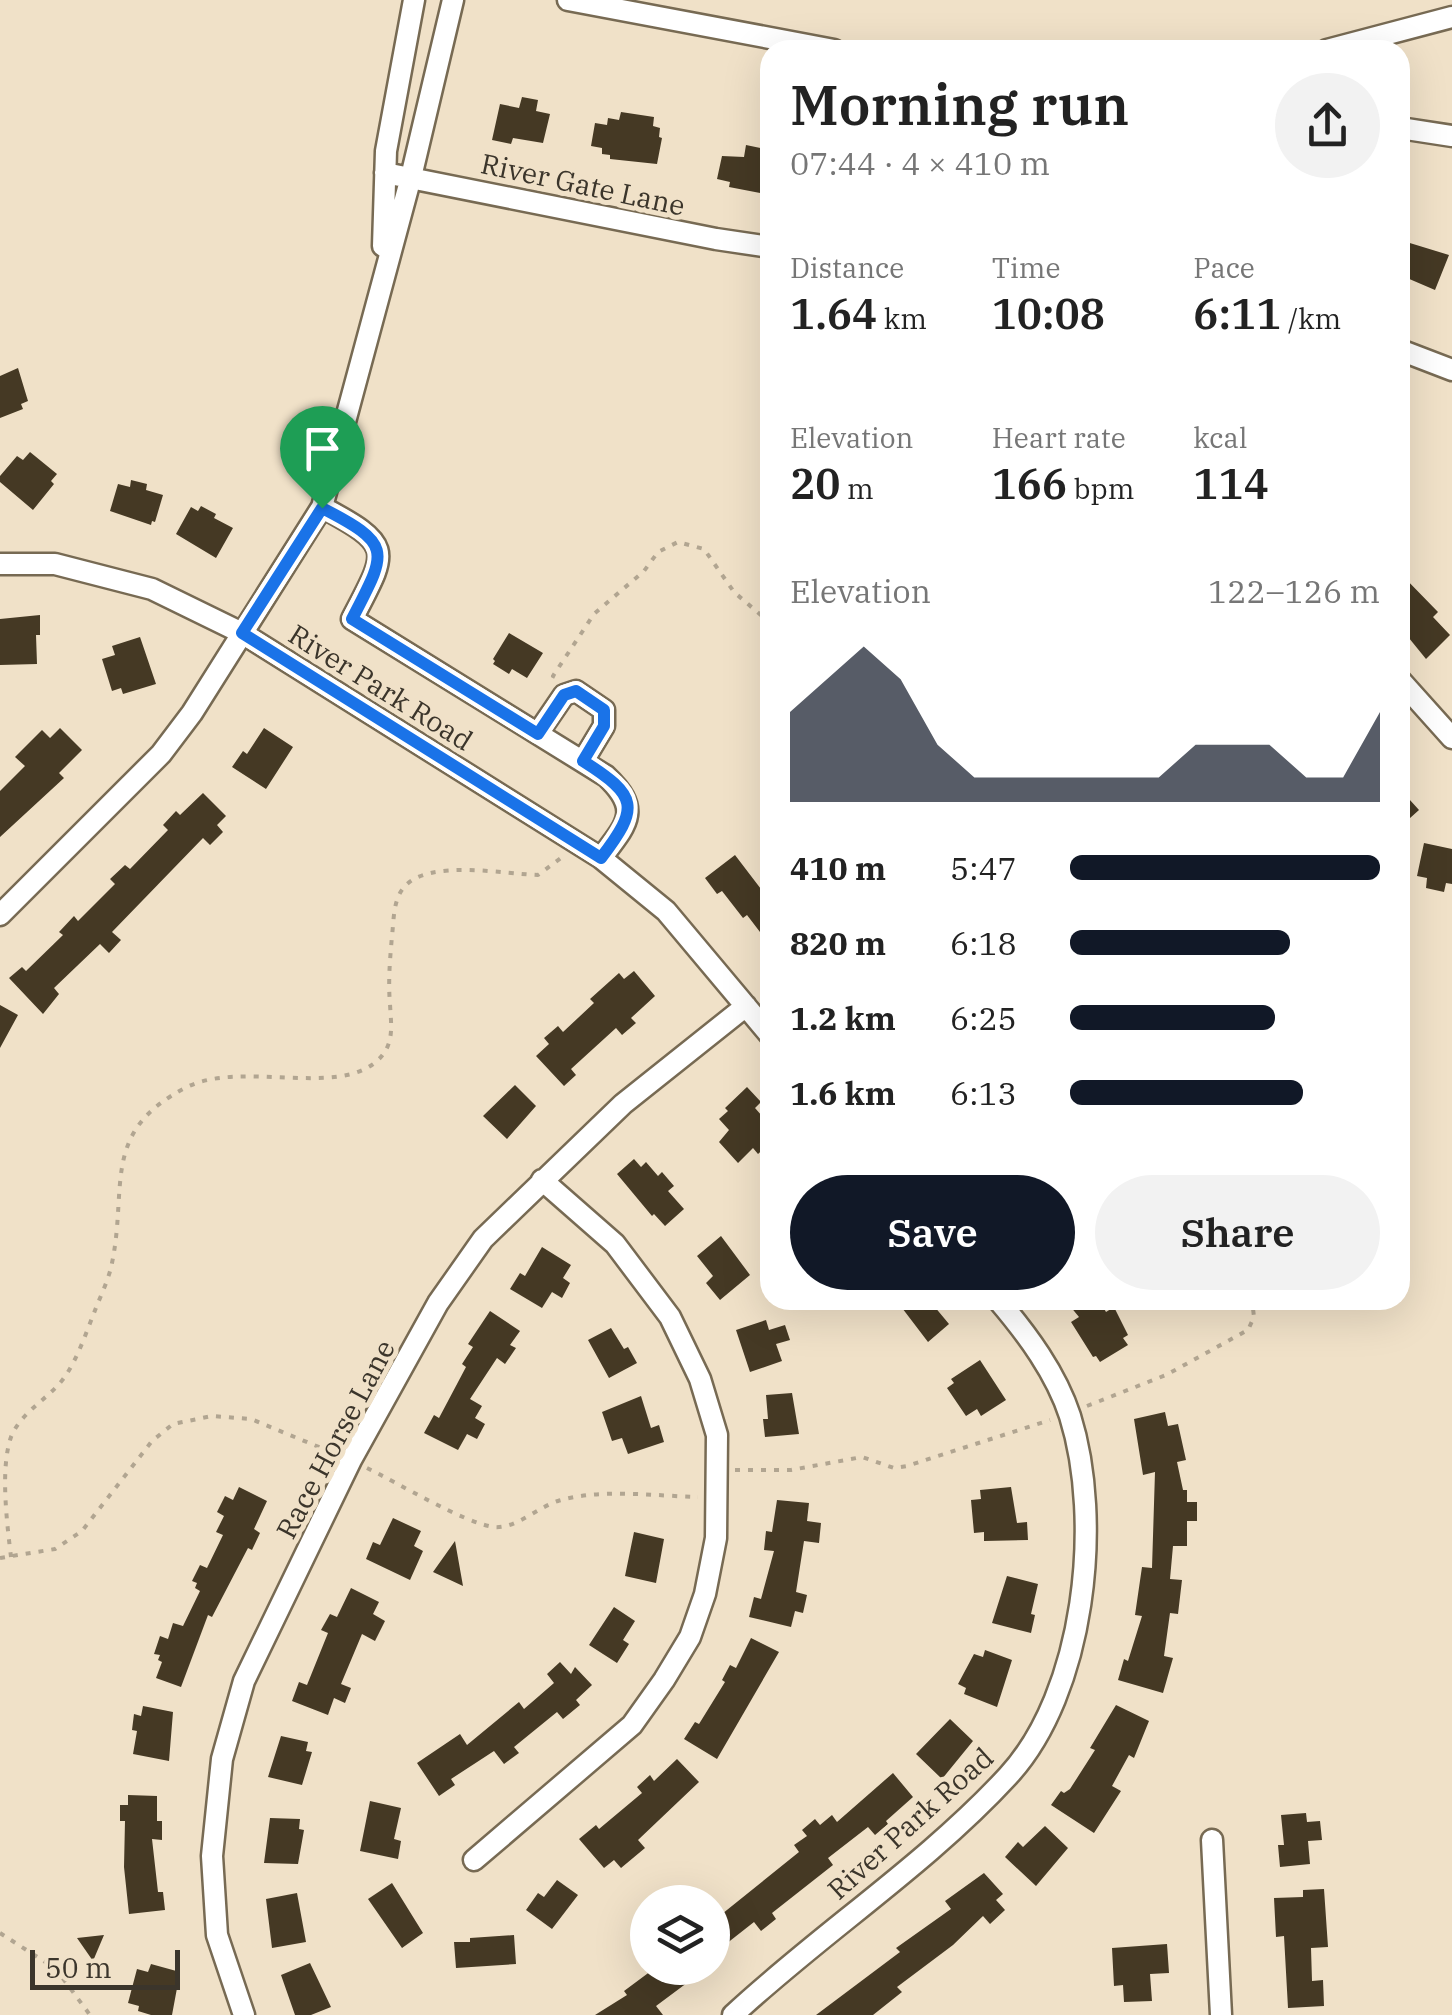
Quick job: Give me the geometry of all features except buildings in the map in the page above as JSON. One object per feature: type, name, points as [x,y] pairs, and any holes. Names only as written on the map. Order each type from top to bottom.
[{"type":"street","points":[[382,273],[386,151],[414,0]]},
{"type":"street","points":[[0,915],[161,754],[192,713],[322,508],[453,0]]},
{"type":"street","points":[[568,0],[781,40]]},
{"type":"street","points":[[1364,40],[1452,17]]},
{"type":"street","points":[[1410,130],[1452,136]]},
{"type":"street","name":"River Gate Lane","points":[[385,173],[716,240],[760,245]]},
{"type":"street","points":[[1410,354],[1452,370]]},
{"type":"street","points":[[322,508],[358,526],[378,550],[378,568],[352,619],[606,776],[628,801],[625,826],[601,858]]},
{"type":"street","name":"River Park Road","points":[[0,564],[55,564],[152,589],[242,633],[601,858],[666,911],[760,1022]]},
{"type":"street","points":[[538,734],[564,695],[576,691],[604,710],[604,726],[583,761]]},
{"type":"street","points":[[1410,691],[1452,738]]},
{"type":"street","name":"Race Horse Lane","points":[[244,2015],[217,1935],[212,1856],[222,1759],[244,1681],[351,1460],[438,1303],[484,1239],[623,1104],[746,1006]]},
{"type":"street","points":[[474,1860],[632,1724],[690,1636],[705,1594],[716,1538],[716,1435],[700,1379],[670,1317],[615,1244],[542,1180]]},
{"type":"street","name":"River Park Road","points":[[733,2015],[962,1821],[1010,1773],[1041,1727],[1070,1659],[1086,1561],[1080,1464],[1069,1413],[1044,1361],[1006,1310]]},
{"type":"street","points":[[1212,1840],[1221,2015]]},
{"type":"path","points":[[576,691],[553,676],[594,614],[644,572],[658,552],[678,542],[704,550],[734,592],[760,614]]},
{"type":"path","points":[[12,1557],[5,1507],[10,1438],[21,1420],[66,1376],[94,1314],[112,1264],[118,1179],[127,1142],[152,1109],[189,1086],[233,1074],[320,1078],[354,1074],[375,1063],[388,1049],[392,1028],[389,969],[395,907],[404,887],[414,879],[457,870],[538,875],[556,864],[574,840]]},
{"type":"path","points":[[718,1470],[791,1470],[862,1457],[894,1468],[907,1466],[1069,1413],[1166,1375],[1248,1330],[1253,1310]]},
{"type":"path","points":[[0,1558],[55,1549],[82,1532],[152,1441],[173,1424],[212,1416],[251,1419],[496,1527],[509,1526],[558,1500],[578,1497],[718,1497]]},
{"type":"path","points":[[0,1933],[56,1969],[90,2015]]},
{"type":"route","points":[[322,508],[358,526],[378,550],[378,568],[352,619],[538,734],[564,695],[576,691],[604,710],[604,726],[583,761],[620,789],[628,801],[629,812],[625,826],[601,858],[242,633],[322,508]]}]
